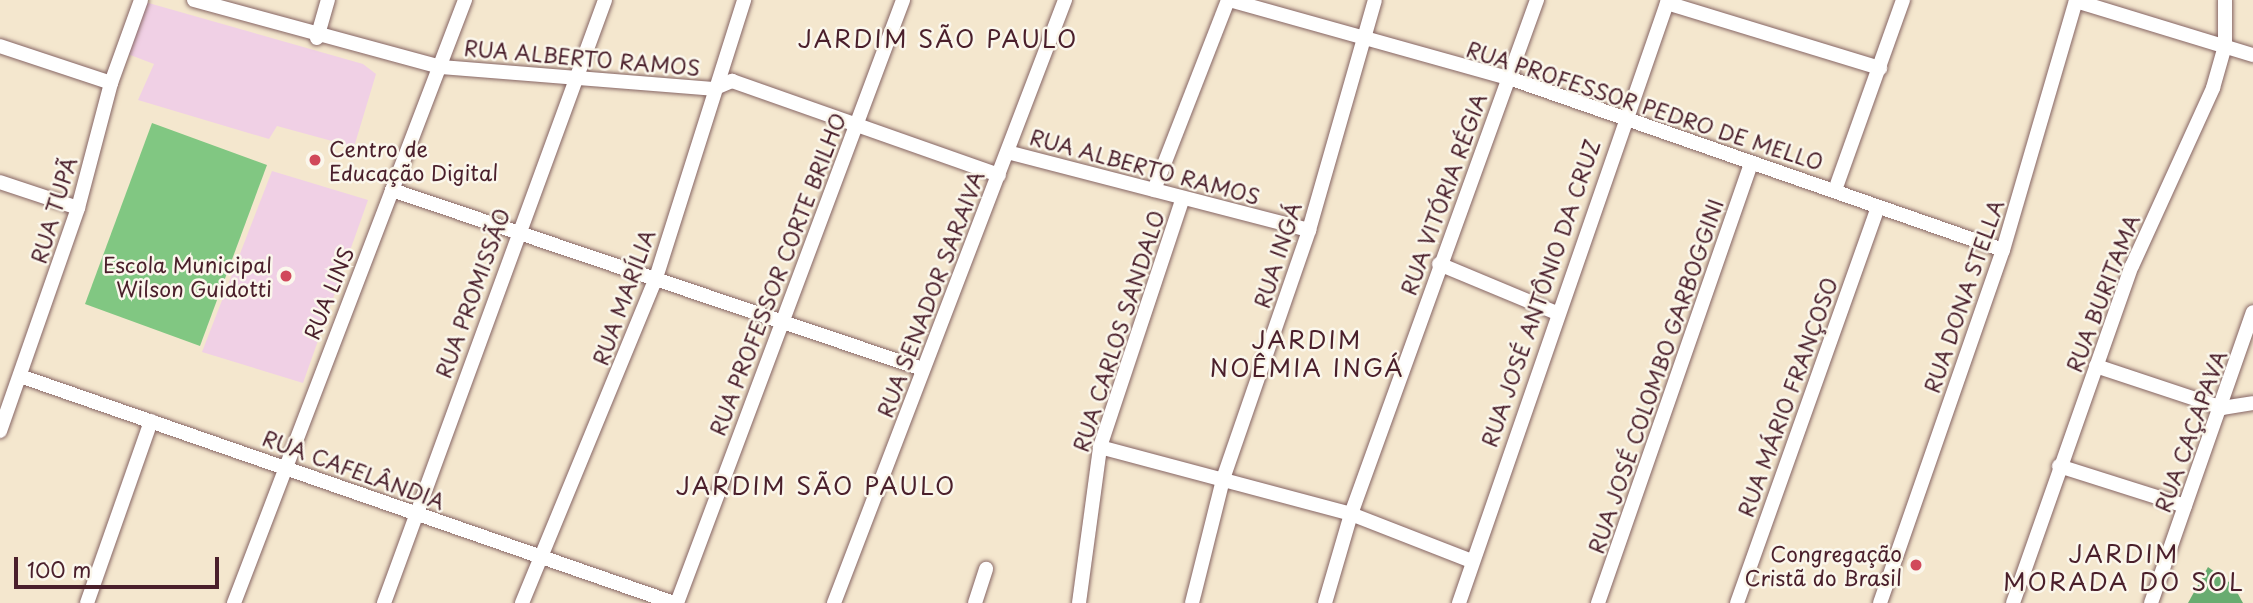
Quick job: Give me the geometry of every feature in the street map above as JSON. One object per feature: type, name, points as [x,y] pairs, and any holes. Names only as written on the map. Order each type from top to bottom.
[{"type":"street","name":"RUA TUPÃ","points":[[0,431],[78,208],[111,83],[141,0]]},
{"type":"street","name":"RUA ALBERTO RAMOS","points":[[194,0],[317,37],[441,67],[713,89],[732,81],[999,175]]},
{"type":"street","points":[[317,37],[328,0]]},
{"type":"street","name":"RUA LINS","points":[[234,603],[282,465],[441,67],[464,0]]},
{"type":"street","name":"RUA PROMISSÃO","points":[[384,603],[516,231],[579,80],[605,0]]},
{"type":"street","name":"RUA MARÍLIA","points":[[523,603],[655,281],[713,89],[744,0]]},
{"type":"street","name":"RUA PROFESSOR CORTE BRILHO","points":[[676,603],[903,0]]},
{"type":"street","name":"RUA SENADOR SARAIVA","points":[[834,603],[922,369],[999,175],[1011,153],[1065,0]]},
{"type":"street","points":[[1154,190],[1229,0]]},
{"type":"street","name":"RUA PROFESSOR PEDRO DE MELLO","points":[[1229,0],[1509,78],[1622,122],[1835,190],[2003,250]]},
{"type":"street","name":"RUA INGÁ","points":[[1192,603],[1224,476],[1309,230],[1375,0]]},
{"type":"street","name":"RUA VITÓRIA RÉGIA","points":[[1325,603],[1351,514],[1439,264],[1537,0]]},
{"type":"street","points":[[1835,190],[1903,0]]},
{"type":"street","name":"RUA BURITAMA","points":[[2013,603],[2096,366],[2225,46],[2225,0]]},
{"type":"street","points":[[2076,1],[2253,55]]},
{"type":"street","name":"RUA DONA STELLA","points":[[1880,603],[2003,250],[2076,1]]},
{"type":"street","points":[[1668,2],[1880,68]]},
{"type":"street","name":"RUA JOSÉ ANTÔNIO DA CRUZ","points":[[1459,603],[1469,561],[1622,122],[1668,2]]},
{"type":"street","points":[[0,46],[111,83]]},
{"type":"street","name":"RUA ALBERTO RAMOS","points":[[1011,153],[1309,230]]},
{"type":"street","name":"RUA JOSÉ COLOMBO GARBOGGINI","points":[[1598,603],[1751,164]]},
{"type":"street","points":[[0,182],[78,208]]},
{"type":"street","points":[[392,190],[516,231],[779,326],[922,369]]},
{"type":"street","name":"RUA CARLOS SANDALO","points":[[1079,603],[1100,447],[1183,198]]},
{"type":"street","name":"RUA MÁRIO FRANÇOSO","points":[[1737,603],[1878,207]]},
{"type":"street","points":[[1439,264],[1557,313]]},
{"type":"street","name":"RUA CAÇAPAVA","points":[[2151,603],[2222,408],[2253,312]]},
{"type":"street","points":[[2096,366],[2222,408],[2253,403]]},
{"type":"street","name":"RUA CAFELÂNDIA","points":[[20,376],[282,465],[540,561],[676,603]]},
{"type":"street","points":[[88,603],[151,421]]},
{"type":"street","points":[[1100,447],[1224,476],[1351,514],[1469,561]]},
{"type":"street","points":[[2059,466],[2185,506]]},
{"type":"street","points":[[975,603],[986,569]]},
{"type":"shaded area","points":[[145,2],[363,64],[376,74],[354,147],[277,126],[269,139],[138,100],[154,64],[125,53]]},
{"type":"shaded area","name":"Escola Municipal Wilson Guidotti","points":[[272,171],[368,200],[303,383],[202,352]]},
{"type":"green space","points":[[152,123],[267,165],[200,346],[85,304]]},
{"type":"green space","points":[[2208,567],[2233,585],[2243,603],[2188,603]]},
{"type":"place","name":"Centro de Educação Digital","points":[[315,160]]},
{"type":"place","name":"Escola Municipal Wilson Guidotti","points":[[286,276]]},
{"type":"place","name":"Congregação Cristã do Brasil","points":[[1916,565]]},
{"type":"district","name":"JARDIM SÃO PAULO","points":[[938,39]]},
{"type":"district","name":"JARDIM NOÊMIA INGÁ","points":[[1307,354]]},
{"type":"district","name":"JARDIM SÃO PAULO","points":[[816,486]]},
{"type":"district","name":"JARDIM MORADA DO SOL","points":[[2124,568]]}]
